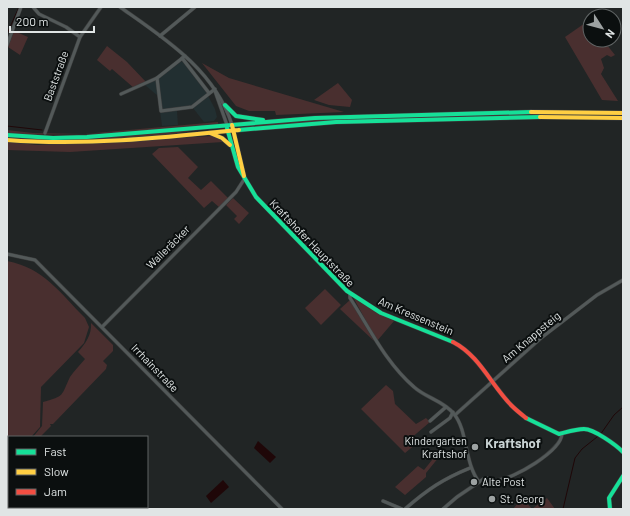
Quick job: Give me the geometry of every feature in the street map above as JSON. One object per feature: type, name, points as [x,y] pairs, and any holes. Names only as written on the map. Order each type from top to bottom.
[{"type":"main road","points":[[225,105],[236,116],[270,122]]},
{"type":"main road","points":[[7,135],[75,138],[314,118],[577,111],[623,113]]},
{"type":"main road","points":[[7,140],[49,144],[86,143],[314,124],[400,120],[577,117],[623,118]]},
{"type":"main road","name":"Kraftshofer Hauptstraße","points":[[226,125],[231,147],[239,170],[260,202],[350,293]]},
{"type":"main road","name":"Kraftshofer Hauptstraße","points":[[232,125],[245,178]]},
{"type":"main road","points":[[208,133],[222,138],[231,147]]},
{"type":"main road","name":"Am Kressenstein","points":[[350,293],[381,313],[456,344],[472,356],[511,405],[524,416],[544,428],[562,434]]},
{"type":"main road","points":[[562,434],[581,428],[595,433],[622,450]]},
{"type":"main road","points":[[610,509],[609,498],[623,476]]},
{"type":"street","points":[[7,45],[21,7]]},
{"type":"street","points":[[33,7],[39,14],[66,27],[80,37]]},
{"type":"street","name":"Baststraße","points":[[45,133],[80,37],[101,7]]},
{"type":"street","points":[[120,7],[160,36],[184,57],[215,89],[225,105],[232,125]]},
{"type":"street","points":[[160,36],[195,7]]},
{"type":"street","points":[[121,94],[157,78],[184,57]]},
{"type":"street","points":[[184,57],[210,93]]},
{"type":"street","points":[[157,78],[162,111],[192,106],[215,89]]},
{"type":"street","points":[[215,89],[226,125]]},
{"type":"street","name":"Walleräcker","points":[[102,327],[236,192],[245,178]]},
{"type":"street","name":"Irrhainstraße","points":[[7,254],[35,260],[282,509]]},
{"type":"street","name":"Am Knappsteig","points":[[454,414],[541,338],[580,307],[623,280]]},
{"type":"street","name":"Kraftshofer Hauptstraße","points":[[350,293],[350,298],[386,356],[415,388],[446,407],[454,414]]},
{"type":"street","points":[[430,421],[446,407]]},
{"type":"street","points":[[431,432],[454,414],[470,468],[479,482]]},
{"type":"street","points":[[443,509],[485,478],[500,480],[532,466],[548,454],[560,441],[562,434]]},
{"type":"street","points":[[384,501],[391,506],[404,509],[429,488],[447,477],[470,468]]},
{"type":"shaded area","points":[[582,25],[582,48],[609,48],[615,55],[611,57],[607,55],[601,59],[604,68],[601,74],[618,101],[602,100],[565,37]]},
{"type":"shaded area","points":[[14,31],[28,37],[20,55],[8,47]]},
{"type":"shaded area","points":[[107,46],[127,62],[146,82],[134,88],[112,69],[110,71],[97,60]]},
{"type":"shaded area","points":[[182,61],[206,92],[215,109],[217,117],[214,121],[204,122],[193,108],[177,111],[178,125],[162,126],[158,96],[145,85],[159,78]]},
{"type":"shaded area","points":[[202,63],[229,78],[344,112],[276,115],[275,111],[249,111],[236,106]]},
{"type":"shaded area","points":[[338,83],[352,100],[350,107],[329,105],[314,100]]},
{"type":"shaded area","points":[[581,113],[581,115],[240,127],[303,120],[424,115]]},
{"type":"shaded area","points":[[218,122],[218,124],[84,134]]},
{"type":"shaded area","points":[[219,127],[158,136],[90,141],[63,142],[7,139],[7,136],[44,139]]},
{"type":"shaded area","points":[[7,130],[33,133],[84,134],[60,135],[7,133]]},
{"type":"shaded area","points":[[212,136],[221,138],[220,140],[223,142],[70,152],[7,150],[7,142],[38,145]]},
{"type":"shaded area","points":[[178,147],[198,167],[188,178],[201,190],[211,181],[228,198],[219,207],[212,201],[204,208],[152,154],[159,148]]},
{"type":"shaded area","points":[[233,198],[249,213],[239,224],[234,219],[237,216],[226,205]]},
{"type":"shaded area","points":[[7,261],[20,264],[31,269],[50,283],[85,318],[89,327],[84,343],[41,387],[40,427],[32,436],[8,436],[7,461]]},
{"type":"shaded area","points":[[325,289],[341,305],[321,325],[305,308]]},
{"type":"shaded area","points":[[353,297],[394,321],[377,341]]},
{"type":"shaded area","points":[[350,300],[374,341],[340,309]]},
{"type":"shaded area","points":[[91,323],[113,345],[113,351],[103,361],[107,365],[106,369],[53,424],[50,424],[51,426],[41,436],[34,436],[42,426],[43,402],[59,396],[63,392],[70,377],[85,359],[78,352],[89,335]]},
{"type":"shaded area","points":[[386,385],[393,391],[395,404],[416,424],[426,418],[430,422],[410,439],[416,444],[405,453],[361,409]]},
{"type":"shaded area","points":[[258,441],[276,457],[270,463],[254,448]]},
{"type":"shaded area","points":[[440,450],[443,452],[426,473],[426,477],[405,495],[395,487],[418,466],[424,470]]},
{"type":"shaded area","points":[[223,480],[229,487],[211,503],[206,496]]},
{"type":"shaded area","points":[[547,498],[555,509],[532,509]]},
{"type":"shaded area","points":[[526,502],[532,509],[513,509],[518,503]]},
{"type":"waterway","points":[[7,34],[19,7]]},
{"type":"waterway","points":[[7,126],[42,130]]},
{"type":"waterway","points":[[600,435],[614,415],[623,407]]},
{"type":"waterway","points":[[563,509],[575,458],[582,449],[597,437]]},
{"type":"traffic: fast","points":[[225,105],[236,116],[263,120]]},
{"type":"traffic: fast","points":[[7,135],[53,138],[87,137],[315,118],[531,112]]},
{"type":"traffic: fast","points":[[239,130],[336,122],[540,117]]},
{"type":"traffic: fast","points":[[227,128],[238,167],[256,197],[347,291],[381,313],[453,342]]},
{"type":"traffic: fast","points":[[526,418],[559,434],[584,429],[588,430],[605,438],[623,452]]},
{"type":"traffic: fast","points":[[610,509],[609,498],[623,476]]},
{"type":"traffic: slow","points":[[531,112],[623,113]]},
{"type":"traffic: slow","points":[[540,117],[623,118]]},
{"type":"traffic: slow","points":[[232,125],[244,176]]},
{"type":"traffic: slow","points":[[7,140],[36,142],[94,142],[239,130]]},
{"type":"traffic: slow","points":[[210,133],[222,138],[230,145]]},
{"type":"traffic: jam","points":[[453,342],[471,355],[505,398],[526,418]]},
{"type":"place","name":"Kindergarten Kraftshof","points":[[475,447]]},
{"type":"place","name":"Alte Post","points":[[474,482]]},
{"type":"place","name":"St. Georg","points":[[492,499]]},
{"type":"district","name":"Kraftshof","points":[[513,443]]}]
